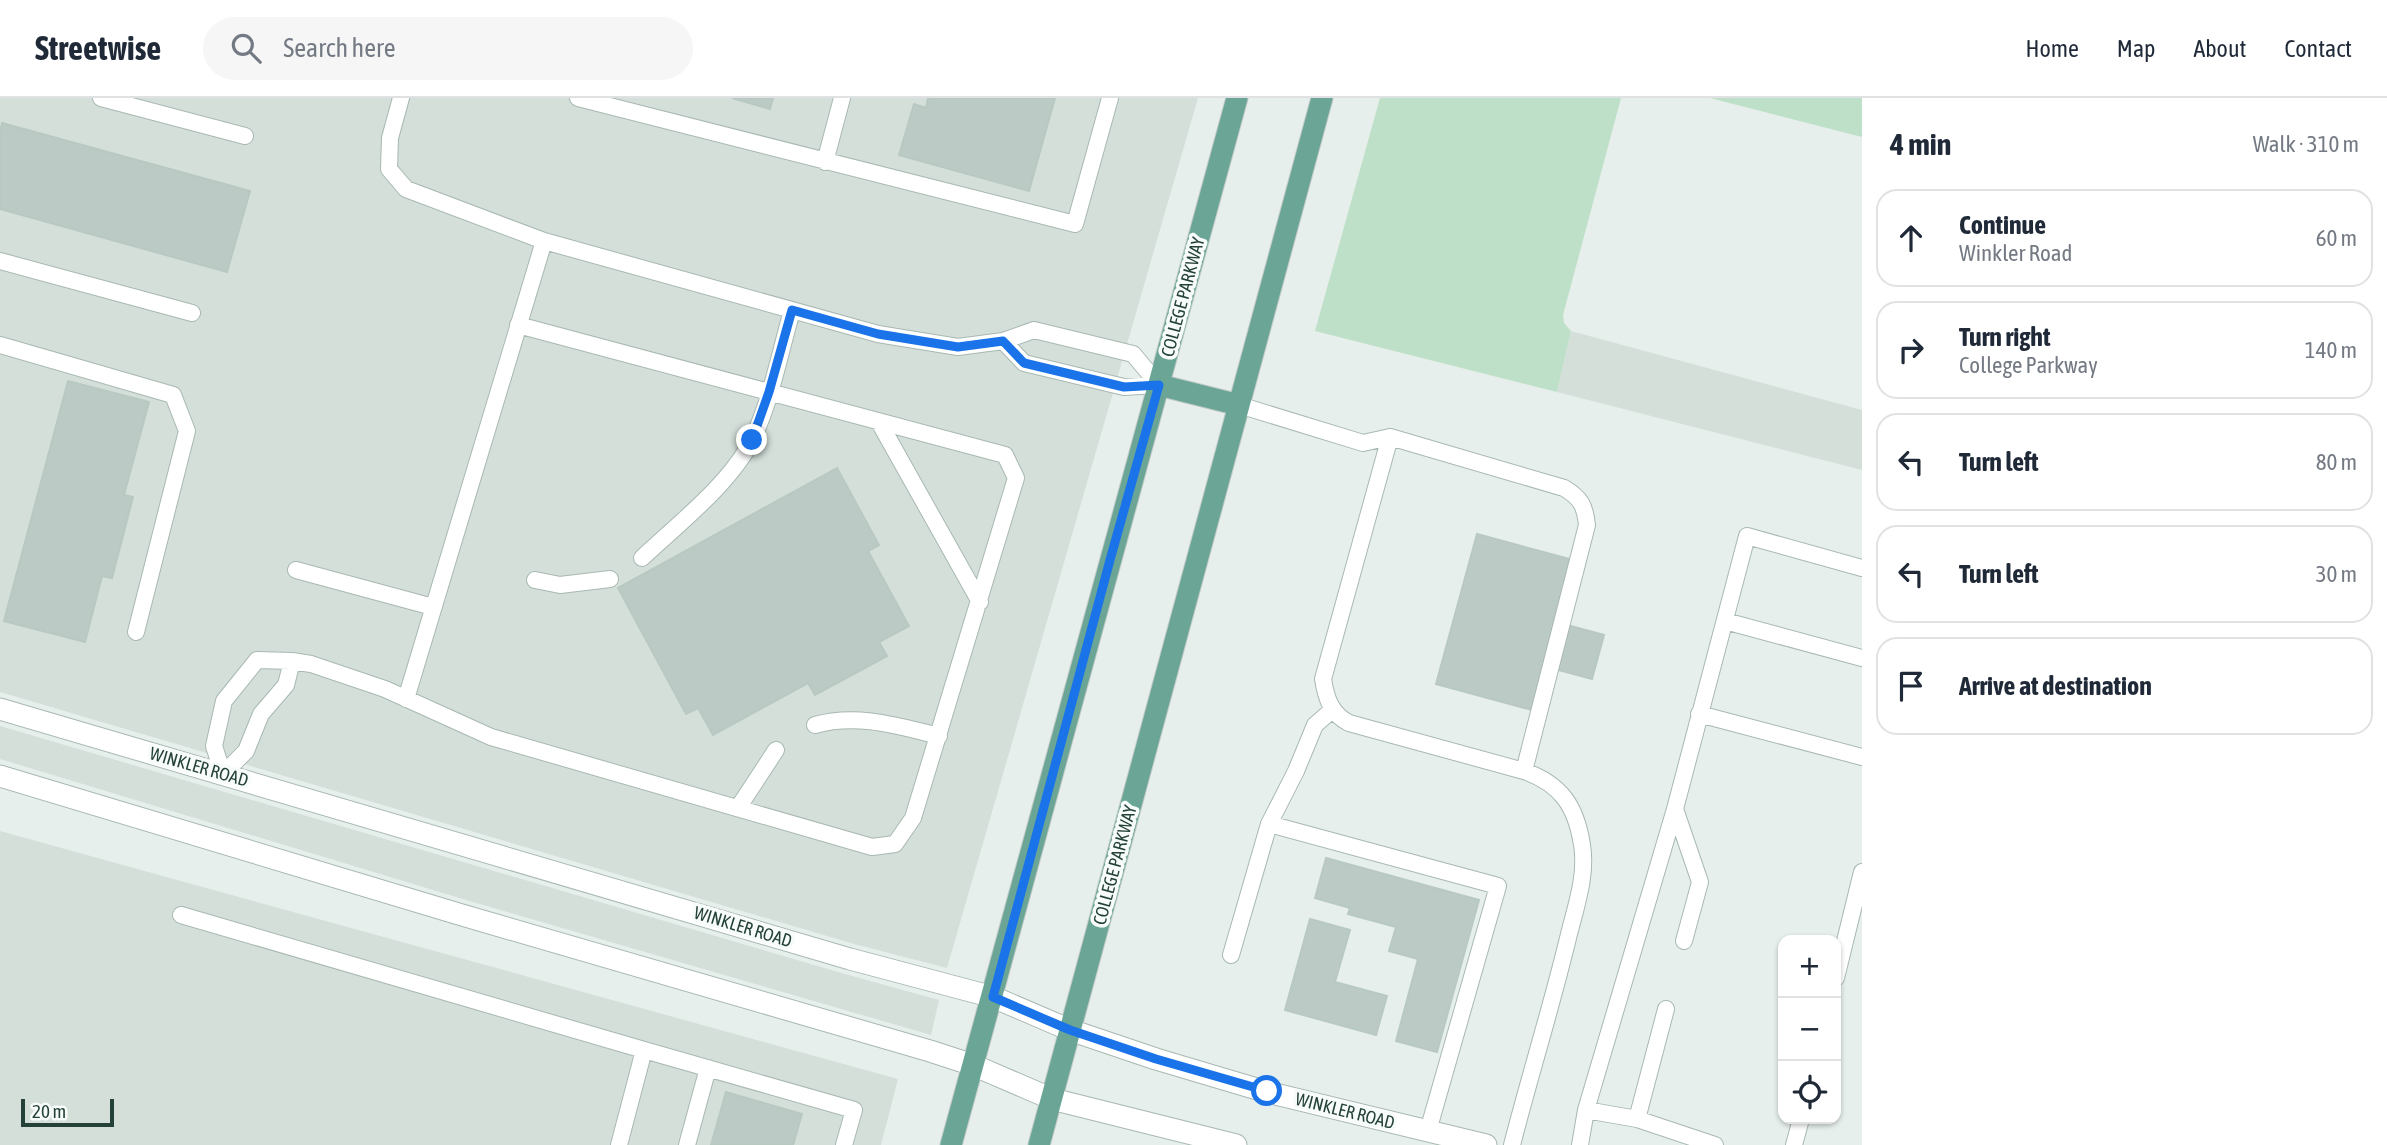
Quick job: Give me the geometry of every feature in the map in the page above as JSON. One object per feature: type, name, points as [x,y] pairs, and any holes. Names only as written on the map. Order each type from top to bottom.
[{"type":"main road","name":"COLLEGE PARKWAY","points":[[951,1145],[1237,98]]},
{"type":"main road","name":"COLLEGE PARKWAY","points":[[1039,1145],[1322,98]]},
{"type":"main road","points":[[1159,385],[1239,405]]},
{"type":"street","name":"WINKLER ROAD","points":[[0,709],[850,959],[993,997],[1070,1030],[1156,1059],[1267,1091],[1486,1145]]},
{"type":"street","points":[[0,776],[462,915],[781,1006],[973,1065],[1052,1099],[1236,1145]]},
{"type":"lane","points":[[100,98],[245,136]]},
{"type":"lane","points":[[401,98],[390,138],[390,169],[406,189],[544,242],[878,334],[958,347],[1003,341],[1034,330],[1133,354],[1159,385]]},
{"type":"lane","points":[[578,98],[1075,223],[1110,98]]},
{"type":"lane","points":[[825,162],[842,98]]},
{"type":"lane","points":[[406,699],[544,242]]},
{"type":"lane","points":[[0,261],[192,313]]},
{"type":"lane","points":[[642,558],[720,484],[752,440],[769,392],[792,310]]},
{"type":"lane","points":[[292,661],[286,685],[261,714],[246,751],[223,774],[214,746],[224,701],[257,660],[292,661],[324,668],[385,689],[491,737],[872,847],[895,844],[913,818],[1016,478],[1005,455],[518,325]]},
{"type":"lane","points":[[1003,341],[1024,363],[1124,387],[1159,385]]},
{"type":"lane","points":[[0,345],[173,395],[187,431],[136,632]]},
{"type":"lane","points":[[1239,405],[1363,443],[1390,437],[1564,488],[1578,496],[1585,506],[1587,525],[1524,771]]},
{"type":"lane","points":[[879,422],[980,602]]},
{"type":"lane","points":[[1390,437],[1323,679],[1332,710],[1340,719],[1349,723],[1544,778],[1562,793],[1573,812],[1582,845],[1583,880],[1559,979],[1511,1145]]},
{"type":"lane","points":[[1580,1145],[1586,1110],[1675,809],[1747,536],[1862,568]]},
{"type":"lane","points":[[296,570],[433,607]]},
{"type":"lane","points":[[535,580],[560,585],[610,579]]},
{"type":"lane","points":[[1725,621],[1862,658]]},
{"type":"lane","points":[[1231,955],[1269,824],[1296,771],[1315,725],[1332,710]]},
{"type":"lane","points":[[1699,714],[1862,758]]},
{"type":"lane","points":[[815,725],[878,720],[939,736]]},
{"type":"lane","points":[[738,808],[776,750]]},
{"type":"lane","points":[[1675,809],[1700,882],[1684,941]]},
{"type":"lane","points":[[1269,824],[1498,886],[1429,1131]]},
{"type":"lane","points":[[1841,958],[1862,873]]},
{"type":"lane","points":[[181,915],[854,1110],[844,1145]]},
{"type":"lane","points":[[1637,1119],[1666,1009]]},
{"type":"lane","points":[[618,1145],[644,1050]]},
{"type":"lane","points":[[687,1145],[708,1068]]},
{"type":"lane","points":[[1586,1110],[1637,1119],[1715,1145]]},
{"type":"lane","points":[[1794,1145],[1800,1124]]},
{"type":"shaded area","points":[[0,98],[1198,98],[947,968],[854,944],[0,692]]},
{"type":"shaded area","points":[[1571,331],[1862,410],[1862,470],[1557,392]]},
{"type":"shaded area","points":[[0,726],[939,1000],[931,1035],[466,900],[0,759]]},
{"type":"shaded area","points":[[0,831],[898,1079],[881,1145],[0,1145]]},
{"type":"green space","points":[[1380,98],[1621,98],[1563,315],[1564,323],[1571,331],[1557,392],[1315,331]]},
{"type":"green space","points":[[1710,98],[1862,98],[1862,137]]},
{"type":"building","points":[[732,98],[773,98],[770,109]]},
{"type":"building","points":[[928,98],[1055,98],[1029,191],[899,155],[914,104],[926,108]]},
{"type":"building","points":[[2,123],[250,191],[227,272],[0,209]]},
{"type":"building","points":[[68,381],[149,402],[124,495],[133,497],[112,578],[102,576],[85,642],[4,621]]},
{"type":"building","points":[[837,468],[879,545],[868,551],[909,626],[879,642],[887,656],[815,695],[808,683],[713,735],[698,708],[686,714],[618,588]]},
{"type":"building","points":[[1477,534],[1573,560],[1532,710],[1436,684]]},
{"type":"building","points":[[1556,622],[1604,635],[1592,679],[1544,666]]},
{"type":"building","points":[[1326,858],[1479,900],[1437,1052],[1396,1041],[1418,959],[1389,951],[1396,927],[1348,914],[1350,908],[1315,898]]},
{"type":"building","points":[[1310,919],[1350,930],[1335,982],[1387,996],[1376,1035],[1285,1010]]},
{"type":"building","points":[[726,1092],[802,1114],[793,1145],[711,1145]]},
{"type":"route","points":[[752,440],[769,392],[792,310],[878,334],[958,347],[1003,341],[1024,363],[1124,387],[1159,385],[993,997],[1070,1030],[1156,1059],[1267,1091]]}]
